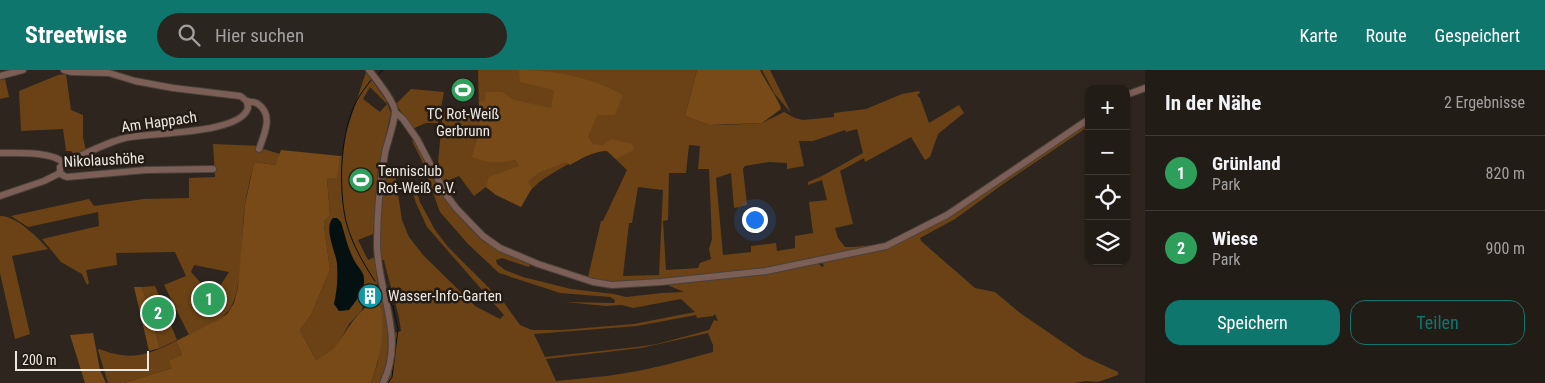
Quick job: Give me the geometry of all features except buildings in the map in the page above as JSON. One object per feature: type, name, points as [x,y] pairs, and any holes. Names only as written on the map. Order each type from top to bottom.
[{"type":"street","points":[[0,76],[23,70]]},
{"type":"street","name":"Am Happach","points":[[64,70],[109,73],[134,81],[240,96],[247,101],[256,102],[267,116],[266,131],[259,149]]},
{"type":"street","points":[[373,75],[416,139],[447,196],[482,236],[516,256],[562,273],[593,282],[612,285],[632,285],[766,271],[845,253],[886,246],[947,215],[1085,122]]},
{"type":"street","points":[[1130,93],[1145,88]]},
{"type":"street","name":"Am Happach","points":[[64,164],[126,138],[189,132],[224,124],[245,115],[248,108],[247,101]]},
{"type":"street","points":[[383,383],[390,363],[392,332],[380,275],[377,233],[382,178],[394,108]]},
{"type":"street","points":[[0,153],[52,156],[60,159],[64,164],[60,167],[60,172]]},
{"type":"street","name":"Nikolaushöhe","points":[[0,196],[37,184],[60,172],[62,175],[67,176],[146,170],[213,169]]},
{"type":"shaded area","points":[[478,70],[697,70],[685,116],[709,125],[762,123],[784,112],[803,120],[834,117],[834,113],[866,109],[902,94],[919,91],[920,93],[917,95],[920,98],[929,123],[959,105],[964,113],[938,134],[930,157],[925,160],[911,137],[865,162],[864,158],[840,171],[853,224],[835,228],[838,238],[845,247],[874,245],[874,247],[778,268],[610,284],[551,267],[550,264],[588,277],[601,221],[603,221],[627,170],[607,151],[590,155],[569,164],[540,182],[530,191],[521,207],[495,194],[486,187],[474,196],[459,176],[442,183],[436,173],[440,170],[438,163],[443,110],[479,112]],"holes":[[[857,129],[863,153],[808,182],[808,185],[822,180],[827,200],[809,202],[813,233],[795,236],[795,248],[777,251],[776,243],[751,246],[751,252],[723,255],[716,178],[731,173],[734,208],[747,205],[743,169],[745,166],[769,162],[787,163],[787,169],[804,166],[799,141],[813,141],[845,130],[846,132]],[[689,145],[700,146],[698,169],[709,169],[712,239],[709,249],[711,259],[700,263],[698,268],[666,270],[663,221],[668,220],[669,173],[686,173]],[[638,187],[663,190],[659,275],[623,276],[629,223],[632,223]]]},
{"type":"shaded area","points":[[519,70],[546,71],[585,79],[623,95],[615,115],[597,115],[588,137],[593,144],[603,145],[611,139],[632,144],[634,150],[616,159],[607,151],[597,152],[570,165],[566,162],[538,173],[528,182],[532,188],[521,207],[496,195],[486,187],[489,177],[519,166],[516,160],[489,162],[472,157],[480,128],[479,102],[485,100],[486,92],[502,92],[514,100],[551,108],[554,90],[520,82]]},
{"type":"shaded area","points":[[697,70],[760,70],[781,109],[762,123],[709,125],[685,116]]},
{"type":"shaded area","points":[[762,70],[770,70],[791,113],[774,93]]},
{"type":"shaded area","points":[[366,72],[386,100],[391,113],[378,169],[373,234],[358,240],[368,260],[375,257],[378,284],[372,290],[374,300],[363,303],[362,310],[349,324],[338,344],[332,351],[316,360],[300,330],[311,315],[330,270],[324,225],[324,221],[330,214],[327,178],[337,177],[339,156],[342,156],[346,132]],"holes":[[[370,87],[387,104],[380,112],[363,99]]]},
{"type":"shaded area","points":[[66,74],[71,110],[83,115],[83,137],[86,151],[73,153],[66,151],[63,129],[21,131],[19,91],[58,75]]},
{"type":"shaded area","points":[[5,79],[9,97],[0,99],[0,80]]},
{"type":"shaded area","points":[[411,89],[444,92],[438,123],[426,123],[412,129],[396,104]]},
{"type":"shaded area","points":[[1085,122],[1085,129],[955,219],[920,238],[921,241],[975,288],[995,292],[1020,313],[1083,356],[1118,372],[1118,375],[1098,382],[1086,381],[1075,383],[386,383],[390,371],[394,333],[401,331],[385,260],[379,260],[380,213],[383,177],[395,174],[402,220],[409,237],[423,255],[475,306],[500,319],[504,315],[427,227],[416,203],[409,180],[413,180],[420,202],[435,230],[449,248],[505,304],[520,325],[532,330],[561,330],[634,324],[695,312],[681,299],[633,308],[622,305],[606,306],[565,302],[614,303],[615,300],[610,297],[560,293],[499,273],[468,244],[440,212],[421,159],[412,141],[414,140],[439,186],[479,235],[531,263],[529,267],[502,258],[496,260],[497,264],[505,270],[523,277],[571,289],[626,297],[684,292],[663,283],[802,267],[816,263],[822,267],[824,266],[822,262],[862,253],[926,228]],"holes":[[[715,314],[718,321],[714,320],[709,330],[657,344],[545,357],[534,334],[637,326],[696,315],[697,318],[713,316]],[[708,333],[713,345],[713,352],[665,365],[607,376],[556,381],[546,359],[641,348]]]},
{"type":"shaded area","points":[[213,144],[260,146],[260,148],[280,154],[275,165],[255,162],[253,167],[245,205],[241,261],[237,290],[233,302],[220,319],[189,335],[164,285],[186,276],[175,252],[116,253],[117,265],[86,270],[89,283],[87,285],[82,274],[61,262],[42,239],[99,226],[98,212],[28,227],[11,216],[89,199],[94,206],[144,199],[189,198],[189,178],[215,177]],"holes":[[[194,265],[229,272],[213,297],[191,272]]]},
{"type":"shaded area","points":[[281,150],[340,156],[337,178],[327,178],[330,215],[324,221],[324,225],[330,270],[311,315],[300,330],[316,360],[336,346],[360,313],[379,301],[382,322],[381,343],[371,383],[124,383],[172,368],[169,361],[182,355],[176,341],[227,314],[234,303],[238,287],[245,205],[253,167],[255,162],[275,165]]},
{"type":"shaded area","points":[[0,216],[20,223],[33,233],[48,249],[12,256],[30,334],[15,339],[0,273]]},
{"type":"shaded area","points":[[333,218],[337,218],[341,222],[350,251],[364,279],[363,289],[349,310],[339,311],[334,304],[337,264],[329,228]]},
{"type":"shaded area","points":[[155,286],[177,340],[160,348],[142,287]]},
{"type":"shaded area","points":[[134,287],[142,287],[160,348],[149,351]]},
{"type":"shaded area","points":[[379,301],[383,302],[385,312],[388,354],[379,383],[371,383],[378,362],[381,310]]},
{"type":"shaded area","points":[[93,333],[100,370],[106,383],[85,383],[70,335]]},
{"type":"shaded area","points":[[176,341],[182,355],[172,368],[124,383],[108,383],[99,349],[130,356],[147,353]]},
{"type":"waterway","points":[[377,75],[383,70]]},
{"type":"waterway","points":[[371,80],[356,102],[347,127],[342,156],[342,198],[348,229],[360,257],[375,281]]},
{"type":"waterway","points":[[386,287],[393,306],[398,329],[392,377],[388,383]]},
{"type":"place","name":"TC Rot-Weiß Gerbrunn","points":[[463,90]]},
{"type":"place","name":"Tennisclub Rot-Weiß e.V.","points":[[361,180]]},
{"type":"place","name":"Wasser-Info-Garten","points":[[370,296]]},
{"type":"place","name":"Grünland","points":[[209,299]]},
{"type":"place","name":"Wiese","points":[[158,313]]}]
